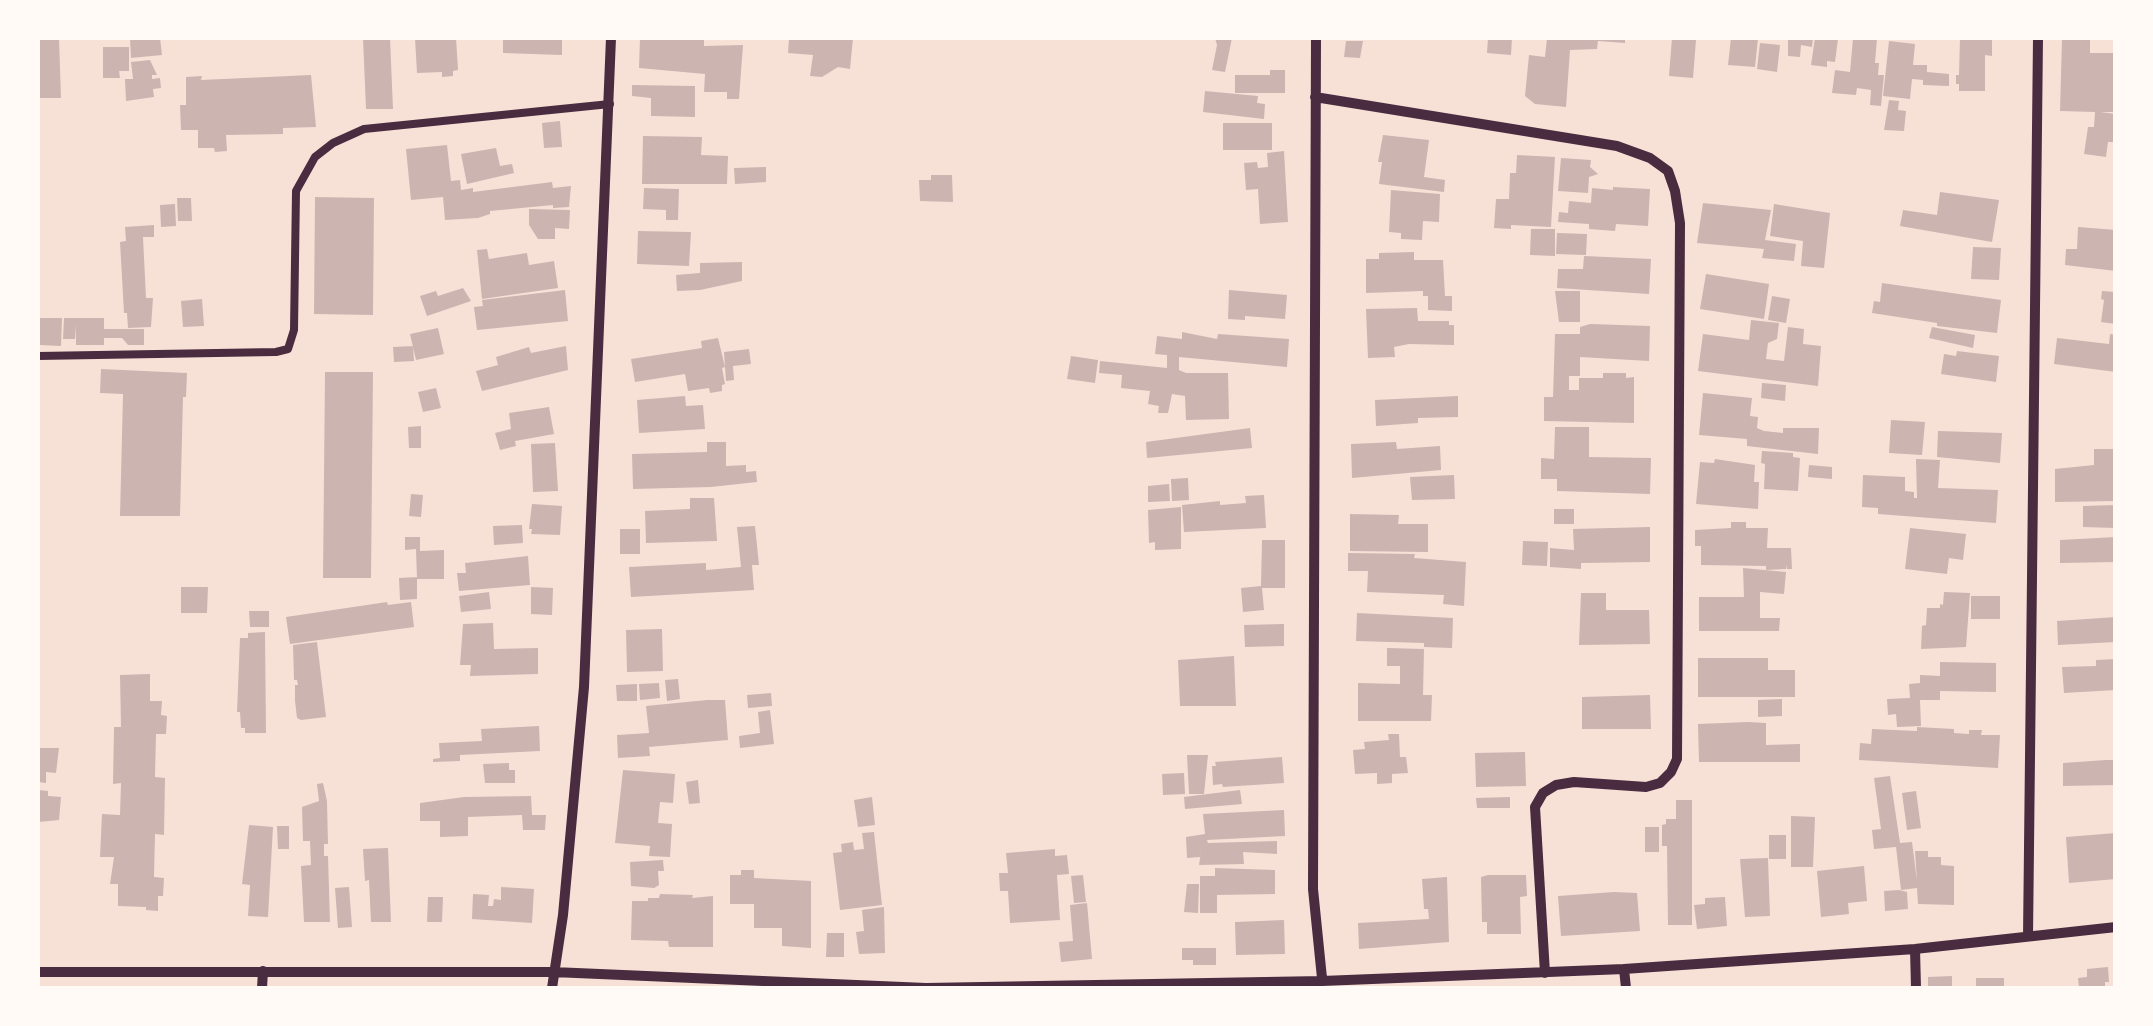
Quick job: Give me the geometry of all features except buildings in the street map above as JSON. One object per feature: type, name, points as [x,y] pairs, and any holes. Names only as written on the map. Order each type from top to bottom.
[{"type":"street","points":[[552,988],[563,915],[584,688],[611,38]]},
{"type":"street","points":[[1316,38],[1313,888],[1322,984]]},
{"type":"street","points":[[2028,936],[2038,38]]},
{"type":"street","points":[[1315,96],[1616,146],[1650,158],[1668,172],[1675,191],[1680,224],[1678,759],[1660,783],[1627,788],[1574,782],[1556,785],[1534,807],[1544,973]]},
{"type":"street","points":[[38,972],[553,972],[926,988],[1322,984],[1624,969],[1915,948],[2116,927]]},
{"type":"street","points":[[1915,948],[1916,988]]},
{"type":"street","points":[[1624,969],[1626,988]]},
{"type":"street","points":[[262,971],[262,988]]},
{"type":"lane","points":[[38,356],[288,349],[294,330],[296,191],[316,157],[333,143],[364,129],[610,104]]}]
